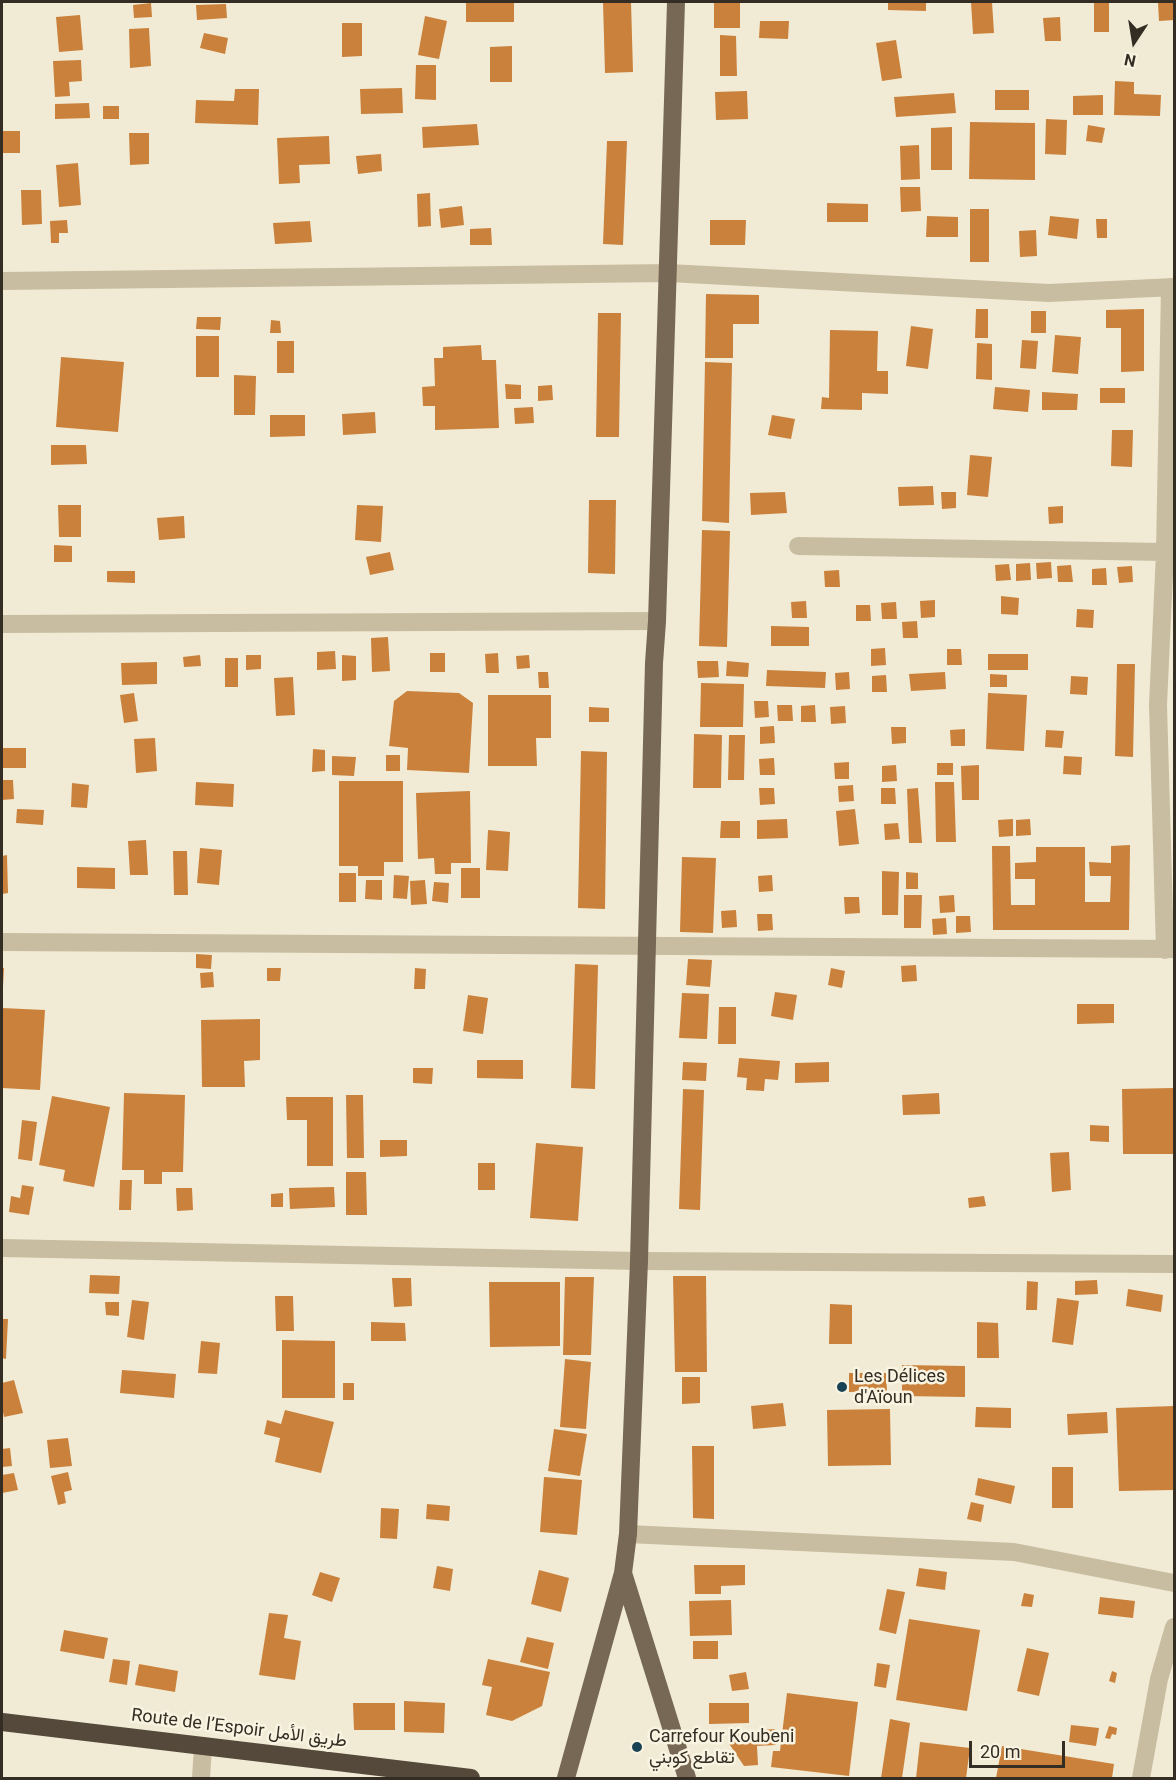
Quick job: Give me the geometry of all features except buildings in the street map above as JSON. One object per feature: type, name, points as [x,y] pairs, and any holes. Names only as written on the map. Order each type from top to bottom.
[{"type":"highway","name":"Route de l’Espoir طريق الأمل","points":[[2,1722],[471,1779]]},
{"type":"main road","points":[[566,1779],[622,1573],[628,1534],[639,1261],[645,945],[669,273],[676,2]]},
{"type":"main road","points":[[622,1573],[687,1779]]},
{"type":"street","points":[[2,281],[669,273],[1049,293],[1172,287],[1165,552],[1158,705],[1170,949],[2,942]]},
{"type":"street","points":[[798,546],[1165,552]]},
{"type":"street","points":[[2,624],[657,621]]},
{"type":"street","points":[[2,1248],[639,1261],[1174,1264]]},
{"type":"street","points":[[628,1534],[1014,1552],[1174,1583]]},
{"type":"street","points":[[1141,1779],[1159,1679],[1174,1627]]},
{"type":"street","points":[[201,1779],[203,1746]]},
{"type":"place","name":"Les Délices d'Aïoun","points":[[842,1387]]},
{"type":"place","name":"Carrefour Koubeni تقاطع كوبني","points":[[637,1747]]}]
